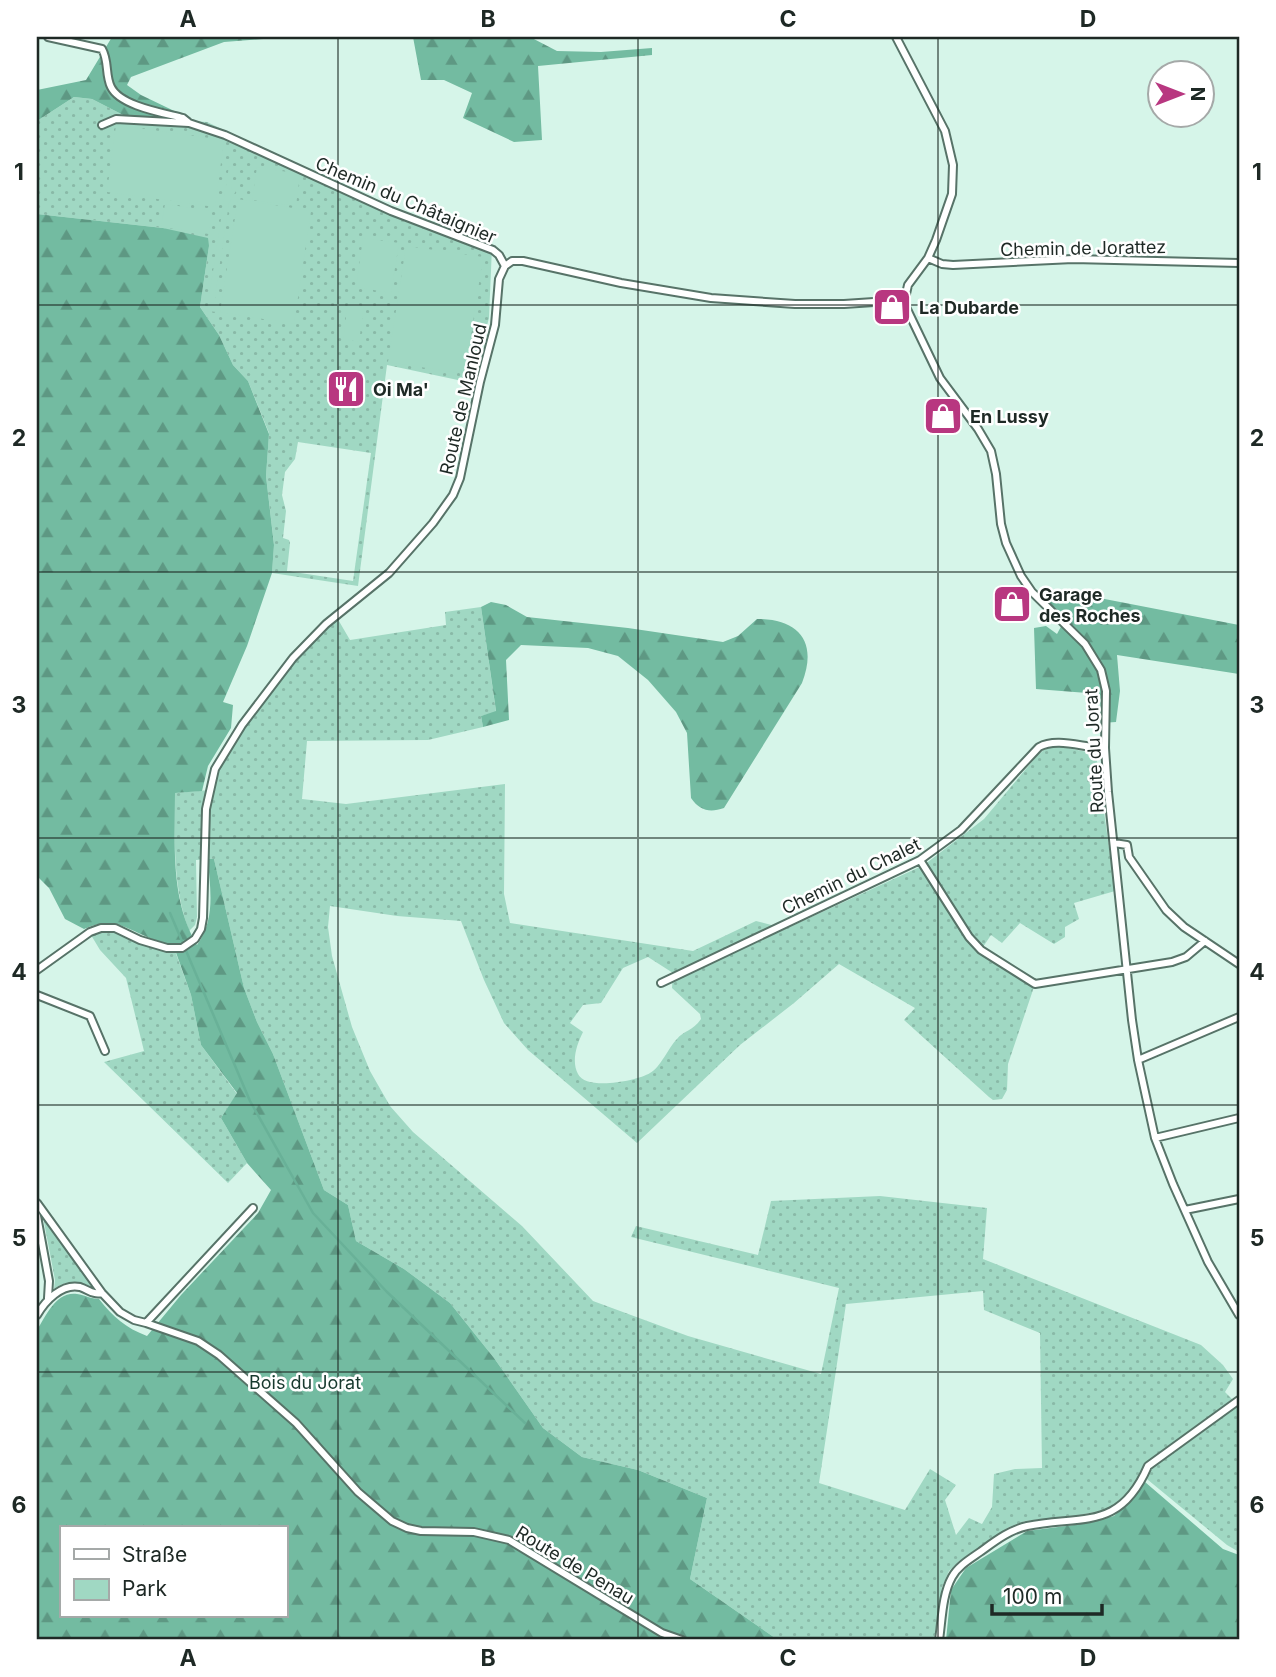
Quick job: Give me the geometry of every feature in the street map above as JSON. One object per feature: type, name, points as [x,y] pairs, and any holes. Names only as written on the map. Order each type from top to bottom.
[{"type":"street","name":"Chemin du Châtaignier","points":[[48,37],[102,49],[110,86],[116,94],[142,107],[183,118],[189,123]]},
{"type":"street","points":[[896,37],[937,114],[948,139],[952,157],[952,194],[928,258],[910,281],[904,300]]},
{"type":"street","name":"Chemin du Châtaignier","points":[[102,125],[116,120],[189,123],[225,135],[391,211],[493,250],[505,266],[512,261],[523,261],[621,283],[755,303],[844,304],[904,300]]},
{"type":"street","name":"Chemin de Jorattez","points":[[928,258],[953,265],[1073,259],[1239,263]]},
{"type":"street","name":"Route de Manloud","points":[[37,970],[90,932],[101,928],[115,928],[152,944],[177,949],[187,946],[195,939],[203,918],[206,809],[215,769],[236,733],[293,658],[326,624],[389,573],[433,523],[453,495],[460,478],[495,325],[499,279],[505,266]]},
{"type":"street","name":"Route du Jorat","points":[[904,300],[939,376],[991,451],[1001,524],[1006,543],[1021,576],[1032,592],[1079,637],[1098,663],[1106,691],[1105,748],[1126,968],[1138,1060],[1155,1138],[1208,1262],[1239,1315]]},
{"type":"street","name":"Chemin du Chalet","points":[[661,983],[920,860],[961,830],[1039,747],[1054,742],[1085,748],[1105,748]]},
{"type":"street","points":[[1114,844],[1127,845],[1129,857],[1166,910],[1184,927],[1239,964]]},
{"type":"street","points":[[920,860],[969,937],[981,950],[1029,982],[1042,984],[1181,960],[1205,941]]},
{"type":"street","points":[[37,995],[90,1016],[105,1051]]},
{"type":"street","points":[[1138,1060],[1239,1017]]},
{"type":"street","points":[[1155,1138],[1239,1118]]},
{"type":"street","points":[[1185,1210],[1239,1199]]},
{"type":"street","name":"Route de Penau","points":[[37,1203],[102,1293],[120,1312],[134,1320],[198,1341],[219,1355],[296,1423],[358,1492],[392,1521],[421,1531],[474,1532],[509,1541],[650,1626],[682,1640]]},
{"type":"street","points":[[146,1323],[253,1208]]},
{"type":"street","points":[[37,1216],[49,1281],[48,1298],[37,1315]]},
{"type":"street","points":[[48,1298],[72,1287],[80,1287],[96,1294],[102,1293]]},
{"type":"street","points":[[939,1640],[947,1589],[953,1574],[962,1564],[1012,1531],[1026,1526],[1074,1521],[1111,1513],[1131,1494],[1148,1466],[1239,1400]]},
{"type":"green space","points":[[112,37],[288,37],[224,42],[131,77],[127,85],[141,95],[193,120],[127,117],[92,99],[74,97],[37,121],[37,90],[86,80]]},
{"type":"green space","points":[[413,37],[530,37],[557,51],[601,52],[652,48],[652,55],[538,66],[542,140],[514,142],[463,118],[472,93],[444,80],[421,80]]},
{"type":"green space","points":[[74,97],[92,99],[127,117],[207,122],[371,200],[492,247],[489,318],[472,383],[387,365],[358,586],[272,573],[274,544],[266,476],[269,433],[248,381],[233,365],[219,335],[200,307],[209,246],[163,228],[37,214],[37,121]],"holes":[[[298,442],[371,453],[353,581],[287,571],[290,543],[283,538],[286,511],[282,495],[285,472],[295,459]]]},
{"type":"green space","points":[[116,125],[224,140],[215,207],[107,192]]},
{"type":"green space","points":[[229,166],[234,167],[231,188],[236,191],[229,203],[215,296],[217,312],[207,311]]},
{"type":"green space","points":[[257,167],[300,174],[296,206],[252,200]]},
{"type":"green space","points":[[238,199],[311,211],[294,324],[220,312]]},
{"type":"green space","points":[[165,204],[212,211],[209,234],[161,227]]},
{"type":"green space","name":"Bois du Jorat","points":[[37,214],[163,228],[208,238],[200,307],[219,335],[233,365],[248,381],[269,434],[266,476],[274,545],[272,573],[247,646],[223,702],[233,705],[231,728],[208,766],[202,791],[175,793],[176,871],[182,909],[197,945],[207,925],[210,893],[208,859],[214,859],[244,988],[273,1054],[324,1190],[348,1205],[356,1241],[404,1269],[450,1303],[494,1358],[543,1428],[582,1457],[638,1470],[707,1498],[690,1579],[778,1640],[37,1640],[37,1330],[57,1300],[63,1296],[77,1294],[99,1299],[120,1321],[147,1336],[181,1295],[258,1213],[271,1190],[247,1163],[221,1118],[237,1093],[201,1045],[191,995],[173,944],[115,924],[107,923],[84,929],[65,919],[49,888],[37,876]]},
{"type":"green space","points":[[363,238],[399,243],[391,293],[356,287]]},
{"type":"green space","points":[[406,246],[483,257],[465,374],[388,362]]},
{"type":"green space","points":[[348,303],[364,306],[359,342],[343,339]]},
{"type":"green space","points":[[1054,593],[1084,595],[1239,625],[1239,674],[1117,655],[1120,691],[1116,722],[1101,723],[1100,694],[1036,689],[1034,628],[1046,626],[1057,634],[1064,621],[1047,602]]},
{"type":"green space","points":[[491,602],[506,605],[527,617],[723,642],[738,636],[757,619],[772,620],[794,628],[801,636],[808,656],[806,668],[802,683],[724,808],[706,810],[691,798],[687,733],[676,712],[648,680],[618,656],[588,648],[521,645],[506,660],[509,720],[483,727],[481,716],[496,711],[481,607]]},
{"type":"green space","points":[[481,607],[496,712],[481,716],[483,727],[428,740],[307,741],[302,799],[346,804],[505,784],[504,894],[510,923],[693,951],[756,921],[775,926],[781,931],[924,865],[984,819],[1047,747],[1054,745],[1096,754],[1115,891],[1074,903],[1079,919],[1065,927],[1065,937],[1054,944],[1020,923],[1002,943],[991,935],[981,950],[1035,984],[1008,1064],[1007,1090],[1002,1099],[993,1100],[989,1097],[904,1020],[915,1008],[839,964],[740,1045],[637,1143],[528,1050],[504,1023],[461,921],[397,916],[330,906],[328,927],[332,956],[352,1027],[370,1071],[390,1106],[413,1132],[522,1226],[593,1301],[688,1336],[821,1374],[839,1288],[631,1237],[636,1226],[758,1255],[771,1201],[880,1196],[987,1208],[983,1259],[1201,1345],[1223,1365],[1233,1379],[1225,1392],[1239,1406],[1239,1552],[1142,1475],[1109,1509],[1025,1521],[1009,1527],[959,1561],[949,1571],[942,1587],[934,1640],[778,1640],[690,1579],[707,1498],[638,1470],[582,1457],[543,1428],[494,1358],[450,1303],[404,1269],[356,1241],[348,1205],[324,1190],[273,1054],[244,988],[214,859],[196,860],[197,917],[195,925],[189,931],[177,880],[175,793],[210,790],[215,769],[268,690],[336,616],[350,640],[446,625],[445,612]],"holes":[[[648,957],[673,973],[672,988],[700,1014],[701,1019],[679,1036],[650,1073],[612,1083],[583,1079],[576,1069],[575,1058],[583,1032],[570,1023],[583,1005],[601,1003],[623,968]],[[983,1291],[984,1310],[1040,1333],[1042,1468],[1015,1469],[994,1474],[992,1507],[982,1524],[969,1518],[956,1535],[945,1500],[956,1485],[930,1469],[905,1510],[819,1483],[846,1304]]]},
{"type":"green space","points":[[101,931],[120,933],[156,949],[175,951],[191,995],[201,1045],[237,1094],[221,1118],[247,1163],[228,1183],[104,1062],[144,1051],[126,978],[100,950],[91,935]]},
{"type":"green space","points":[[43,1217],[93,1287],[73,1282],[54,1289],[55,1280]]},
{"type":"green space","points":[[1145,1482],[1223,1549],[1239,1555],[1239,1640],[946,1640],[951,1590],[966,1568],[1027,1531],[1114,1516]]},
{"type":"waterway","points":[[170,913],[250,1101],[313,1213],[387,1292],[525,1423]]},
{"type":"place","name":"La Dubarde","points":[[892,307]]},
{"type":"place","name":"Oi Ma'","points":[[346,389]]},
{"type":"place","name":"En Lussy","points":[[943,416]]},
{"type":"place","name":"Garage des Roches","points":[[1012,604]]}]
